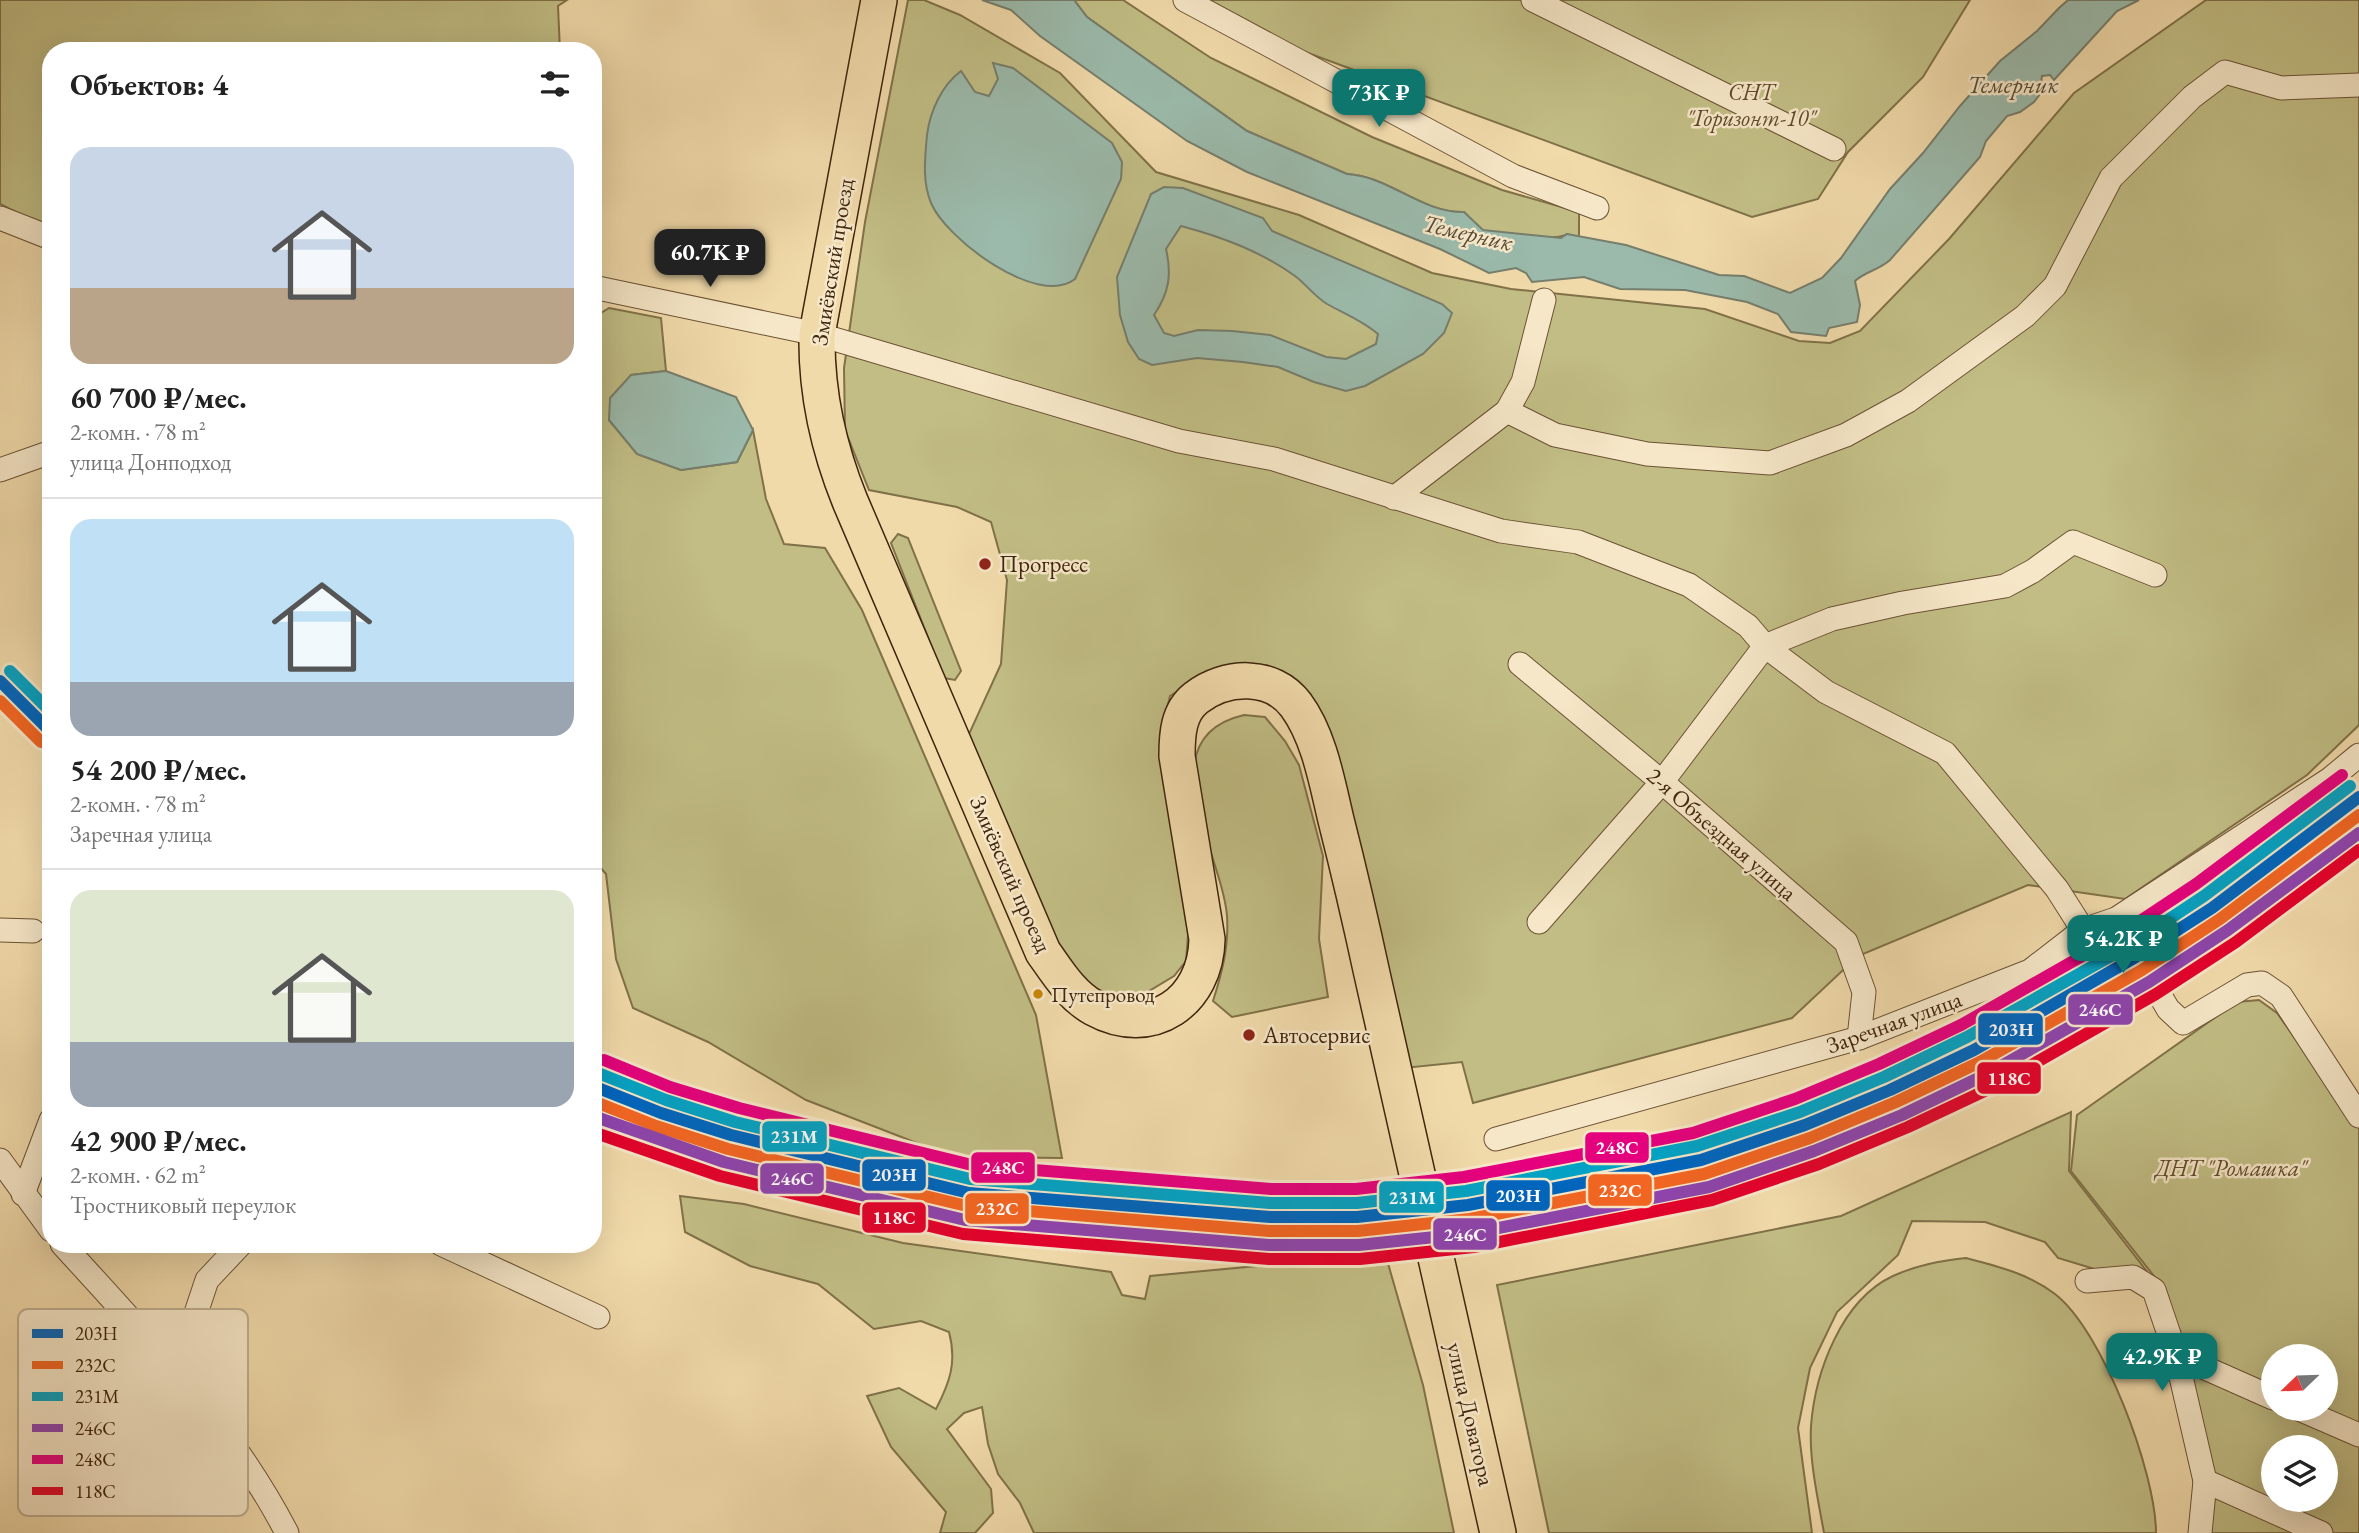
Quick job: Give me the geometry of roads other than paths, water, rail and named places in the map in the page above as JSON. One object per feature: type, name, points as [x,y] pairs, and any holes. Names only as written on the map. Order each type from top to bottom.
[{"type":"main road","name":"Змиёвский проезд","points":[[879,0],[817,334],[821,399],[837,470],[1043,952],[1070,989],[1094,1007],[1129,1019],[1162,1014],[1191,994],[1207,961],[1208,939],[1177,756],[1177,731],[1184,713],[1194,699],[1211,689],[1245,681],[1272,685],[1295,705],[1307,724],[1319,758],[1352,884],[1444,1294]]},
{"type":"main road","name":"улица Доватора","points":[[1444,1294],[1498,1533]]},
{"type":"street","points":[[1185,0],[1513,176],[1597,208]]},
{"type":"street","points":[[1534,0],[1834,149]]},
{"type":"street","points":[[1507,411],[1555,435],[1647,454],[1770,463],[1846,435],[1908,401],[2025,316],[2056,286],[2111,178],[2192,97],[2225,72],[2281,88],[2352,86],[2359,106]]},
{"type":"street","points":[[0,218],[42,234]]},
{"type":"street","points":[[602,289],[817,334],[1178,441],[1275,459],[1502,531],[1578,542],[1676,580],[1748,626],[1765,646],[1826,692],[1945,753],[2057,889],[2083,930]]},
{"type":"street","points":[[1394,498],[1507,411],[1523,382],[1544,300]]},
{"type":"street","points":[[0,470],[42,455]]},
{"type":"street","points":[[1539,922],[1662,782],[1765,646],[1832,619],[1903,603],[2005,586],[2033,571],[2073,542],[2155,575]]},
{"type":"street","name":"2-я Объездная улица","points":[[1520,664],[1662,782],[1846,942],[1864,992],[1859,1038]]},
{"type":"street","name":"Заречная улица","points":[[1496,1139],[1859,1038],[2030,971],[2083,930],[2116,919],[2330,779],[2359,755]]},
{"type":"street","points":[[2116,919],[2168,1009],[2183,1023],[2247,985],[2262,983],[2281,996],[2359,1116]]},
{"type":"street","points":[[0,930],[33,931]]},
{"type":"street","points":[[23,1194],[42,1144]]},
{"type":"street","points":[[0,1160],[42,1218]]},
{"type":"street","points":[[70,1253],[121,1309]]},
{"type":"street","points":[[197,1309],[207,1280],[232,1253]]},
{"type":"street","points":[[459,1253],[598,1317]]},
{"type":"street","points":[[2087,1281],[2133,1277],[2154,1290],[2176,1355],[2205,1481],[2200,1533]]},
{"type":"street","points":[[2176,1355],[2261,1393]]},
{"type":"street","points":[[2327,1421],[2359,1435]]},
{"type":"street","points":[[248,1469],[287,1533]]},
{"type":"street","points":[[2205,1481],[2321,1533]]},
{"type":"water","name":"Темерник","points":[[982,0],[1074,0],[1087,17],[1247,131],[1347,174],[1377,181],[1433,207],[1464,212],[1483,230],[1561,238],[1567,234],[1626,245],[1719,275],[1744,276],[1790,293],[1822,278],[1841,258],[1890,189],[1960,106],[2000,61],[2037,31],[2068,0],[2139,0],[2117,11],[2054,80],[2050,75],[2042,76],[2041,83],[2046,86],[2034,102],[2020,112],[2007,116],[1986,141],[1980,157],[1890,260],[1855,281],[1860,305],[1857,322],[1829,328],[1826,336],[1791,332],[1778,314],[1747,302],[1685,290],[1620,289],[1584,277],[1532,282],[1526,273],[1516,268],[1489,273],[1440,249],[1247,172],[1187,141],[1040,36],[1011,10]]},
{"type":"water","points":[[993,63],[1013,68],[1112,143],[1122,162],[1121,179],[1075,279],[1059,286],[1039,284],[1017,277],[973,251],[940,218],[928,195],[925,169],[927,135],[938,99],[961,71],[975,92],[989,96],[998,79]]},
{"type":"water","points":[[1164,187],[1183,188],[1263,218],[1272,231],[1442,304],[1452,313],[1444,333],[1423,354],[1365,386],[1346,391],[1314,382],[1278,367],[1197,358],[1152,365],[1139,359],[1128,342],[1120,315],[1117,277],[1151,194]],"holes":[[[1181,226],[1226,240],[1282,267],[1322,301],[1378,334],[1376,344],[1346,359],[1326,357],[1270,335],[1198,330],[1174,336],[1164,333],[1154,315],[1168,284],[1166,249]]]},
{"type":"water","points":[[666,371],[736,397],[753,430],[737,462],[681,470],[637,454],[609,420],[610,398],[631,375]]},
{"type":"place","name":"Прогресс","points":[[985,564]]},
{"type":"place","name":"Путепровод","points":[[1038,994]]},
{"type":"place","name":"Автосервис","points":[[1249,1035]]},
{"type":"park label","name":"СНТ \"Горизонт-10\"","points":[[1751,105]]},
{"type":"park label","name":"ДНТ \"Ромашка\"","points":[[2231,1168]]}]
